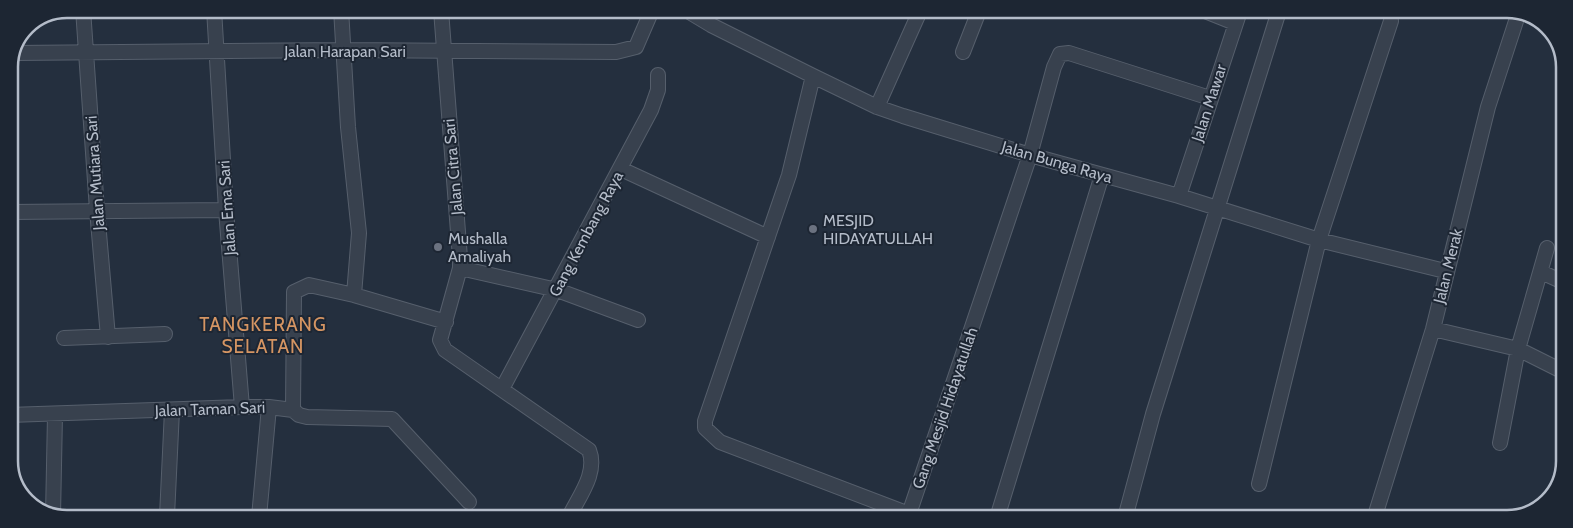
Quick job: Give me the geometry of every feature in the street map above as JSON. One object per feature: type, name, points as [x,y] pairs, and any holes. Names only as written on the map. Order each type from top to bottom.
[{"type":"street","name":"Jalan Mutiara Sari","points":[[84,18],[97,210],[108,337]]},
{"type":"street","name":"Jalan Ema Sari","points":[[215,18],[226,210],[242,407]]},
{"type":"street","points":[[342,18],[348,127],[359,234],[354,295]]},
{"type":"street","name":"Jalan Citra Sari","points":[[441,18],[460,268],[440,340],[445,350],[502,389]]},
{"type":"street","name":"Jalan Harapan Sari","points":[[19,53],[344,50],[616,52],[636,46],[648,18]]},
{"type":"street","name":"Jalan Bunga Raya","points":[[698,18],[711,26],[876,107],[1030,155],[1179,196],[1319,240],[1445,271]]},
{"type":"street","points":[[876,107],[916,18]]},
{"type":"street","points":[[963,52],[976,18]]},
{"type":"street","name":"Jalan Mawar","points":[[1179,196],[1238,18]]},
{"type":"street","points":[[1127,510],[1153,414],[1278,18]]},
{"type":"street","name":"Jalan Merak","points":[[1377,510],[1433,329],[1445,271],[1488,107],[1517,19]]},
{"type":"street","points":[[1259,484],[1319,240],[1391,21]]},
{"type":"street","name":"Gang Mesjid Hidayatullah","points":[[916,510],[1030,155],[1054,67],[1063,53],[1210,98]]},
{"type":"street","name":"Gang Kembang Raya","points":[[502,389],[557,290],[651,110],[658,90],[658,75]]},
{"type":"street","name":"Gang Mesjid Hidayatullah","points":[[813,76],[789,175],[705,421],[705,428],[720,442],[898,510]]},
{"type":"street","points":[[621,169],[768,237]]},
{"type":"street","points":[[999,510],[1102,175]]},
{"type":"street","points":[[18,212],[226,210]]},
{"type":"street","points":[[1500,443],[1518,349],[1547,248]]},
{"type":"street","points":[[460,268],[557,290],[638,320]]},
{"type":"street","points":[[1541,272],[1556,279]]},
{"type":"street","points":[[293,410],[294,292],[308,285],[354,295],[446,322]]},
{"type":"street","points":[[1433,329],[1518,349],[1556,368]]},
{"type":"street","points":[[64,338],[165,334]]},
{"type":"street","points":[[502,389],[589,450],[593,461],[592,472],[573,510]]},
{"type":"street","points":[[260,510],[269,407]]},
{"type":"street","name":"Jalan Taman Sari","points":[[18,415],[269,407],[293,410],[299,415],[307,417],[392,419],[469,502]]},
{"type":"street","points":[[167,510],[172,410]]},
{"type":"street","points":[[54,509],[55,415]]},
{"type":"place","name":"MESJID HIDAYATULLAH","points":[[813,229]]},
{"type":"place","name":"Mushalla Amaliyah","points":[[438,247]]},
{"type":"district","name":"TANGKERANG SELATAN","points":[[263,335]]}]
